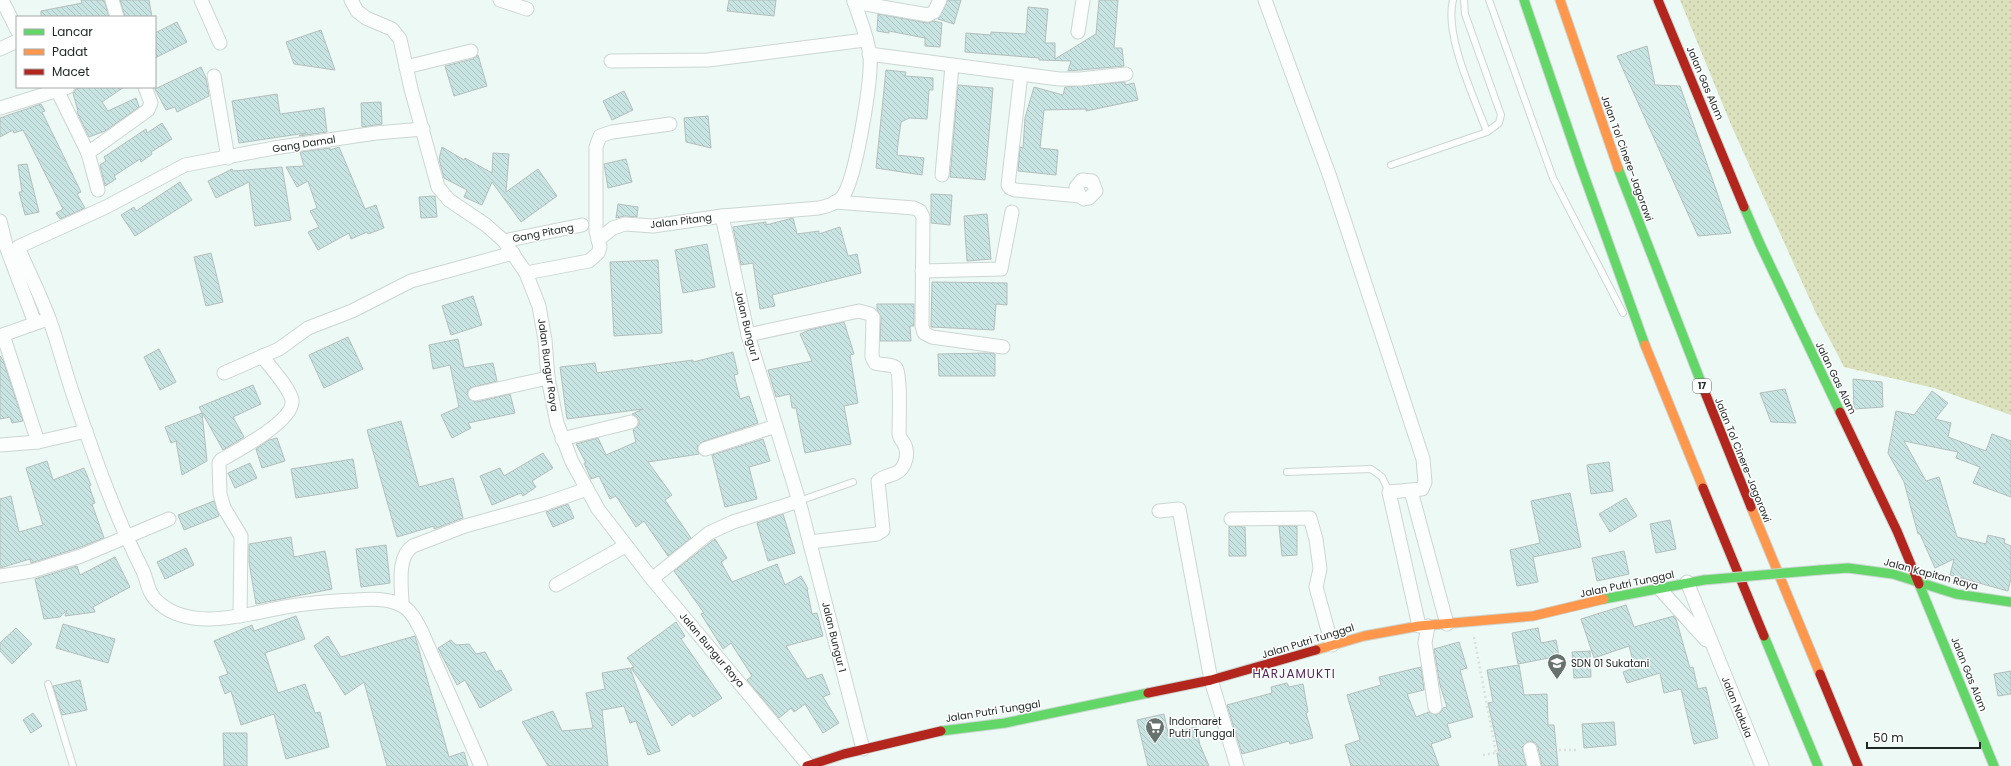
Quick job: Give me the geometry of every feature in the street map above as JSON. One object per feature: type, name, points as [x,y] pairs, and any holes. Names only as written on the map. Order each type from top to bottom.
[{"type":"main road","points":[[1524,0],[1655,372],[1818,766]]},
{"type":"main road","name":"Jalan Tol Cinere–Jagorawi","points":[[1560,0],[1610,148],[1713,416],[1858,766]]},
{"type":"main road","name":"Jalan Gas Alam","points":[[1658,0],[1760,244],[1879,491],[1919,581],[1994,766]]},
{"type":"main road","name":"Jalan Kapitan Raya","points":[[1820,570],[1848,568],[1868,570],[1919,581],[1965,596],[2011,602]]},
{"type":"main road","name":"Jalan Putri Tunggal","points":[[808,766],[863,749],[936,732],[1004,722],[1211,680],[1364,636],[1424,626],[1533,616],[1687,582],[1820,570]]},
{"type":"street","points":[[2,0],[16,28]]},
{"type":"street","points":[[112,0],[117,16]]},
{"type":"street","points":[[201,0],[220,43]]},
{"type":"street","name":"Jalan Bungur Raya","points":[[351,0],[357,11],[361,14],[386,24],[398,33],[402,43],[406,67],[436,181],[444,195],[486,225],[504,241],[526,273],[539,306],[545,340],[548,378],[562,439],[598,509],[625,546],[808,766]]},
{"type":"street","points":[[500,0],[527,10]]},
{"type":"street","points":[[722,216],[819,208],[835,202],[844,194],[851,173],[868,94],[870,54],[854,1],[928,15],[936,10],[940,0]]},
{"type":"street","points":[[1078,32],[1083,0]]},
{"type":"street","points":[[1265,0],[1345,220],[1423,459],[1425,482],[1422,490],[1389,492],[1424,626],[1425,643],[1435,707]]},
{"type":"street","points":[[611,61],[708,60],[865,40]]},
{"type":"street","points":[[0,49],[16,41]]},
{"type":"street","points":[[406,67],[471,50]]},
{"type":"street","points":[[870,54],[1059,79],[1080,79],[1126,74]]},
{"type":"street","points":[[942,175],[952,66]]},
{"type":"street","points":[[1020,74],[1008,185],[1010,188],[1015,190],[1080,196]]},
{"type":"street","points":[[214,76],[228,158]]},
{"type":"street","points":[[88,153],[148,110],[151,103],[145,88]]},
{"type":"street","points":[[0,108],[63,89],[88,153],[98,190]]},
{"type":"street","points":[[526,273],[589,261],[598,253],[600,247],[596,231],[596,147],[600,136],[612,132],[670,124]]},
{"type":"street","name":"Gang Damal","points":[[50,320],[18,247],[106,206],[185,165],[274,148],[376,133],[423,130]]},
{"type":"street","points":[[835,202],[914,208],[920,211],[923,217],[922,326],[926,336],[1003,346]]},
{"type":"street","points":[[922,271],[1001,269],[1012,212]]},
{"type":"street","name":"Jalan Pitang","points":[[598,240],[618,226],[674,224],[722,216]]},
{"type":"street","name":"Jalan Bungur 1","points":[[722,216],[748,335],[799,500],[863,749]]},
{"type":"street","points":[[0,221],[4,250],[35,323]]},
{"type":"street","name":"Gang Pitang","points":[[504,241],[582,225]]},
{"type":"street","points":[[224,374],[279,349],[308,328],[352,310],[411,281],[513,253]]},
{"type":"street","points":[[748,335],[853,312],[864,312],[873,317],[872,356],[875,362],[893,366],[897,370],[900,438],[904,443],[906,462],[903,469],[883,477],[878,481],[883,530],[880,533],[810,542]]},
{"type":"street","points":[[38,442],[1,335],[35,323],[50,320],[86,431],[126,537],[146,577],[150,593],[158,603],[177,614],[201,619],[240,616],[286,607],[339,600],[378,599],[392,601],[402,605],[409,610],[421,630],[481,766]]},
{"type":"street","points":[[240,616],[241,536],[224,508],[220,494],[219,463],[221,460],[281,422],[291,410],[291,397],[262,356]]},
{"type":"street","points":[[475,394],[548,378]]},
{"type":"street","points":[[562,439],[631,422]]},
{"type":"street","points":[[705,446],[775,423]]},
{"type":"street","points":[[0,445],[38,442],[86,431]]},
{"type":"street","points":[[402,605],[403,560],[407,551],[413,546],[465,526],[544,504],[587,489]]},
{"type":"street","points":[[1411,491],[1447,624]]},
{"type":"street","points":[[652,579],[709,532],[733,522],[799,500]]},
{"type":"street","points":[[1159,511],[1179,509],[1211,680],[1237,766]]},
{"type":"street","points":[[1231,519],[1310,518],[1316,540],[1320,569],[1316,587],[1332,645]]},
{"type":"street","points":[[0,576],[32,571],[81,556],[169,519]]},
{"type":"street","points":[[556,585],[625,546]]},
{"type":"street","name":"Jalan Nakula","points":[[1687,582],[1762,766]]},
{"type":"street","name":"Jalan Nakula","points":[[1659,588],[1713,648]]},
{"type":"street","points":[[1530,750],[1534,766]]},
{"type":"lane","points":[[1453,0],[1451,14],[1454,40],[1487,132]]},
{"type":"lane","points":[[1390,165],[1487,132],[1497,125],[1501,115],[1465,14],[1464,0]]},
{"type":"lane","points":[[1489,0],[1553,178],[1626,318]]},
{"type":"lane","points":[[1630,324],[1655,372]]},
{"type":"lane","points":[[1287,472],[1371,468],[1382,478],[1389,492]]},
{"type":"lane","points":[[799,500],[853,482]]},
{"type":"lane","points":[[48,684],[73,766]]},
{"type":"path","points":[[1472,622],[1496,753]]},
{"type":"green space","points":[[1680,0],[2011,0],[2011,415],[1934,388],[1844,367],[1816,313],[1732,127]]},
{"type":"building","points":[[81,0],[104,0],[109,16],[41,16],[41,11],[82,3]]},
{"type":"building","points":[[120,0],[149,0],[152,16],[125,16]]},
{"type":"building","points":[[729,0],[776,0],[774,16],[727,11]]},
{"type":"building","points":[[948,0],[961,0],[954,24],[938,19]]},
{"type":"building","points":[[1099,0],[1118,0],[1114,48],[1122,48],[1124,66],[1068,71],[1071,61],[1039,60],[1039,58],[965,52],[966,33],[991,35],[991,32],[1026,34],[1028,7],[1048,9],[1045,43],[1055,43],[1055,59],[1096,34]]},
{"type":"building","points":[[878,14],[927,23],[934,21],[942,23],[940,47],[925,46],[925,38],[889,31],[889,33],[877,31]]},
{"type":"building","points":[[177,22],[187,42],[156,58],[156,32]]},
{"type":"building","points":[[321,30],[335,70],[294,64],[286,42]]},
{"type":"building","points":[[1647,46],[1655,85],[1680,86],[1731,233],[1698,236],[1617,56]]},
{"type":"building","points":[[478,55],[487,86],[454,96],[445,66],[473,59]]},
{"type":"building","points":[[201,67],[206,78],[209,96],[177,112],[175,107],[166,110],[155,89]]},
{"type":"building","points":[[886,70],[906,72],[905,76],[933,78],[933,90],[929,90],[927,119],[909,118],[901,122],[898,143],[897,155],[924,158],[922,175],[876,168]]},
{"type":"building","points":[[1125,82],[1125,85],[1134,83],[1138,100],[1086,111],[1086,109],[1044,110],[1040,148],[1058,150],[1056,175],[1018,171],[1020,147],[1023,148],[1025,118],[1034,87],[1063,95],[1065,87]]},
{"type":"building","points":[[958,85],[993,88],[985,180],[950,177]]},
{"type":"building","points":[[123,88],[102,102],[108,111],[136,98],[139,107],[105,131],[89,137],[77,112],[73,93],[76,89]]},
{"type":"building","points":[[624,91],[633,110],[612,120],[603,101]]},
{"type":"building","points":[[277,94],[280,114],[324,108],[327,132],[299,136],[306,133],[239,143],[232,101]]},
{"type":"building","points":[[381,102],[382,124],[362,127],[361,103]]},
{"type":"building","points":[[41,104],[45,111],[42,112],[81,192],[77,194],[85,208],[60,219],[56,213],[63,209],[23,130],[14,133],[13,130],[0,137],[0,118]]},
{"type":"building","points":[[708,116],[711,148],[686,142],[684,118]]},
{"type":"building","points":[[162,123],[172,139],[151,152],[152,154],[141,162],[140,159],[114,176],[116,179],[105,186],[100,165],[106,161],[104,157],[146,129],[147,133]]},
{"type":"building","points":[[339,147],[365,209],[376,205],[384,228],[368,234],[367,232],[351,239],[349,233],[318,250],[308,232],[319,227],[310,211],[317,208],[308,181],[297,187],[286,167],[304,166],[300,152],[330,148],[330,150]]},
{"type":"building","points":[[442,147],[464,160],[465,158],[492,173],[493,153],[509,154],[506,192],[538,169],[557,196],[521,222],[492,182],[482,205],[464,197],[467,190],[444,178],[439,159]]},
{"type":"building","points":[[626,159],[632,182],[608,188],[604,164]]},
{"type":"building","points":[[27,164],[39,212],[25,215],[19,192],[22,192],[18,165]]},
{"type":"building","points":[[282,167],[291,220],[255,226],[249,182],[216,198],[208,181],[232,169],[233,171]]},
{"type":"building","points":[[180,182],[192,200],[135,236],[121,215],[134,207],[136,211]]},
{"type":"building","points":[[931,194],[952,195],[950,225],[931,223]]},
{"type":"building","points":[[435,196],[437,217],[421,218],[419,197]]},
{"type":"building","points":[[618,204],[638,207],[637,217],[625,216],[616,218]]},
{"type":"building","points":[[987,214],[991,259],[967,261],[964,216]]},
{"type":"building","points":[[793,218],[797,234],[819,231],[819,234],[840,227],[848,256],[857,254],[861,273],[772,295],[775,306],[760,309],[753,263],[741,265],[733,227],[766,222],[766,225]]},
{"type":"building","points":[[707,244],[715,287],[683,293],[675,250]]},
{"type":"building","points":[[211,253],[223,302],[206,306],[194,257]]},
{"type":"building","points":[[658,260],[662,333],[614,336],[610,262]]},
{"type":"building","points":[[932,282],[1007,283],[1007,305],[996,304],[994,330],[931,327]]},
{"type":"building","points":[[473,296],[482,325],[451,335],[442,306]]},
{"type":"building","points":[[877,304],[914,304],[914,326],[910,326],[911,341],[880,341],[881,317],[877,310]]},
{"type":"building","points":[[844,322],[854,354],[850,355],[858,403],[844,406],[851,444],[805,453],[796,408],[792,408],[790,394],[776,397],[768,370],[812,361],[800,334],[809,330]]},
{"type":"building","points":[[348,337],[363,369],[324,388],[309,355]]},
{"type":"building","points":[[458,339],[464,368],[493,363],[497,381],[470,388],[467,392],[469,399],[477,402],[510,394],[515,413],[468,423],[471,428],[452,438],[441,415],[459,407],[450,365],[433,369],[429,345]]},
{"type":"building","points":[[159,349],[176,382],[160,390],[144,357]]},
{"type":"building","points":[[733,352],[738,374],[734,375],[740,399],[749,396],[758,423],[702,442],[697,447],[699,454],[648,462],[672,495],[665,500],[691,538],[668,556],[644,521],[636,527],[616,496],[610,499],[599,476],[591,479],[584,463],[586,463],[576,444],[598,438],[606,455],[636,442],[633,430],[639,425],[639,420],[632,414],[643,409],[567,419],[560,367],[595,363],[597,373],[693,360],[693,362]]},
{"type":"building","points":[[938,354],[995,354],[995,376],[939,376]]},
{"type":"building","points":[[0,356],[3,360],[23,421],[12,423],[10,417],[0,419]]},
{"type":"building","points":[[1853,379],[1882,382],[1883,407],[1854,409]]},
{"type":"building","points":[[253,385],[261,404],[233,417],[244,437],[223,450],[199,407]]},
{"type":"building","points":[[1785,389],[1796,423],[1771,422],[1760,393]]},
{"type":"building","points":[[1932,391],[1948,403],[1935,419],[1951,423],[1948,437],[1986,451],[1992,434],[2011,441],[2011,497],[1973,483],[1980,467],[1956,458],[1958,452],[1904,441],[1926,481],[1939,477],[1957,537],[1986,544],[1988,535],[2005,539],[2004,543],[2011,546],[2011,578],[2008,591],[1950,575],[1954,559],[1935,568],[1920,534],[1918,534],[1904,482],[1888,453],[1896,411],[1914,415]]},
{"type":"building","points":[[202,413],[207,461],[182,475],[176,441],[171,443],[165,427]]},
{"type":"building","points":[[401,421],[419,487],[453,478],[463,518],[434,529],[434,526],[397,537],[367,430]]},
{"type":"building","points":[[277,438],[285,461],[262,468],[256,449],[269,440]]},
{"type":"building","points":[[763,439],[770,461],[749,467],[757,499],[725,507],[712,455]]},
{"type":"building","points":[[543,453],[553,468],[532,481],[536,487],[523,496],[521,493],[492,505],[480,476],[500,468],[504,476]]},
{"type":"building","points":[[353,459],[358,488],[296,498],[291,469]]},
{"type":"building","points":[[47,461],[53,480],[84,468],[91,485],[89,486],[95,503],[92,504],[104,538],[31,563],[30,559],[0,568],[0,499],[11,496],[19,532],[43,525],[26,468]]},
{"type":"building","points":[[1609,462],[1613,491],[1591,494],[1587,465]]},
{"type":"building","points":[[250,463],[257,478],[235,488],[228,473]]},
{"type":"building","points":[[1570,493],[1581,547],[1533,557],[1538,582],[1517,586],[1510,550],[1540,543],[1531,501]]},
{"type":"building","points":[[1626,498],[1637,516],[1610,532],[1599,514]]},
{"type":"building","points":[[214,501],[219,516],[184,530],[178,515]]},
{"type":"building","points":[[568,504],[574,518],[553,527],[546,512]]},
{"type":"building","points":[[783,514],[795,553],[768,561],[757,523]]},
{"type":"building","points":[[1670,520],[1676,549],[1656,553],[1650,524]]},
{"type":"building","points":[[1229,526],[1245,527],[1246,556],[1229,556]]},
{"type":"building","points":[[1279,526],[1297,526],[1297,555],[1282,556]]},
{"type":"building","points":[[291,537],[294,557],[325,551],[332,589],[256,604],[249,562],[249,544]]},
{"type":"building","points":[[715,539],[727,558],[721,562],[732,582],[777,564],[785,585],[801,576],[808,589],[812,614],[817,613],[823,636],[786,646],[807,679],[822,674],[830,694],[823,697],[839,723],[823,733],[805,704],[794,712],[791,708],[779,718],[747,680],[752,676],[731,643],[723,649],[701,614],[704,613],[674,571]]},
{"type":"building","points":[[386,545],[390,583],[361,587],[356,549]]},
{"type":"building","points":[[186,548],[194,565],[165,579],[157,562]]},
{"type":"building","points":[[1624,551],[1629,574],[1597,581],[1592,558]]},
{"type":"building","points":[[115,557],[130,587],[93,607],[95,612],[65,616],[67,610],[60,617],[44,619],[35,579],[77,566],[80,575]]},
{"type":"building","points":[[1626,605],[1634,627],[1674,616],[1690,668],[1693,667],[1698,689],[1706,687],[1718,738],[1694,744],[1681,689],[1664,693],[1660,673],[1627,683],[1623,672],[1635,668],[1629,646],[1594,658],[1581,619]]},
{"type":"building","points":[[296,616],[305,639],[265,653],[278,693],[305,684],[315,713],[320,712],[329,747],[286,759],[274,714],[241,725],[231,691],[225,694],[219,677],[228,674],[214,641],[252,625],[254,631]]},
{"type":"building","points":[[676,622],[685,636],[681,639],[722,698],[693,717],[690,713],[672,726],[631,668],[634,667],[627,658]]},
{"type":"building","points":[[63,624],[115,639],[108,663],[56,648]]},
{"type":"building","points":[[16,628],[32,644],[12,664],[0,651],[0,643]]},
{"type":"building","points":[[1538,628],[1541,643],[1556,640],[1559,656],[1518,664],[1512,633]]},
{"type":"building","points":[[328,636],[341,657],[415,636],[449,757],[464,752],[468,766],[387,766],[364,682],[345,695],[314,646]]},
{"type":"building","points":[[451,640],[456,645],[469,644],[476,654],[485,652],[496,672],[501,670],[512,690],[480,708],[465,680],[457,685],[438,648]]},
{"type":"building","points":[[1459,642],[1467,668],[1460,670],[1473,717],[1447,724],[1451,737],[1431,744],[1439,766],[1351,766],[1345,745],[1360,740],[1347,695],[1381,685],[1379,677],[1421,667],[1424,690],[1407,694],[1416,717],[1429,712],[1436,715],[1440,713],[1443,708],[1447,707],[1440,685],[1434,649]]},
{"type":"building","points":[[1590,651],[1591,677],[1574,678],[1572,652]]},
{"type":"building","points":[[1519,665],[1524,695],[1547,694],[1548,725],[1554,725],[1558,766],[1542,766],[1536,743],[1529,741],[1522,747],[1526,766],[1499,766],[1497,753],[1499,753],[1488,703],[1493,702],[1487,670]]},
{"type":"building","points":[[630,668],[660,751],[648,755],[636,721],[630,723],[624,706],[602,710],[608,766],[548,766],[522,722],[553,711],[562,731],[593,728],[586,693],[605,689],[602,673]]},
{"type":"building","points":[[2011,671],[2011,694],[1998,696],[1994,674]]},
{"type":"building","points":[[80,680],[87,710],[62,715],[53,686]]},
{"type":"building","points":[[1287,683],[1289,687],[1303,684],[1308,712],[1306,713],[1313,738],[1290,744],[1289,741],[1242,754],[1227,705],[1272,693],[1271,687]]},
{"type":"building","points":[[33,713],[42,726],[31,733],[23,720]]},
{"type":"building","points":[[1164,714],[1168,733],[1196,727],[1200,745],[1209,766],[1148,766],[1137,720]]},
{"type":"building","points":[[1614,722],[1616,745],[1584,748],[1582,724]]},
{"type":"building","points":[[223,733],[247,733],[247,766],[224,766]]},
{"type":"traffic: fast","points":[[1524,0],[1580,164],[1645,345]]},
{"type":"traffic: fast","points":[[1618,168],[1704,390]]},
{"type":"traffic: fast","points":[[1744,207],[1760,244],[1840,412]]},
{"type":"traffic: fast","points":[[1820,570],[1848,568],[1893,574],[1956,594],[2011,602]]},
{"type":"traffic: fast","points":[[1704,580],[1820,570]]},
{"type":"traffic: fast","points":[[1604,599],[1704,580]]},
{"type":"traffic: fast","points":[[1919,584],[1994,766]]},
{"type":"traffic: fast","points":[[1764,636],[1818,766]]},
{"type":"traffic: fast","points":[[941,731],[1005,723],[1148,693]]},
{"type":"traffic: slow","points":[[1560,0],[1618,168]]},
{"type":"traffic: slow","points":[[1645,345],[1703,488]]},
{"type":"traffic: slow","points":[[1751,507],[1820,674]]},
{"type":"traffic: slow","points":[[1316,650],[1364,636],[1419,626],[1533,616],[1604,599]]},
{"type":"traffic: jam","points":[[1658,0],[1744,207]]},
{"type":"traffic: jam","points":[[1704,390],[1751,507]]},
{"type":"traffic: jam","points":[[1840,412],[1897,531],[1919,584]]},
{"type":"traffic: jam","points":[[1703,488],[1764,636]]},
{"type":"traffic: jam","points":[[1148,693],[1211,680],[1316,650]]},
{"type":"traffic: jam","points":[[1820,674],[1858,766]]},
{"type":"traffic: jam","points":[[807,766],[844,754],[941,731]]},
{"type":"place","name":"SDN 01 Sukatani","points":[[1557,680]]},
{"type":"place","name":"Indomaret Putri Tunggal","points":[[1155,744]]},
{"type":"district","name":"HARJAMUKTI","points":[[1294,673]]}]
